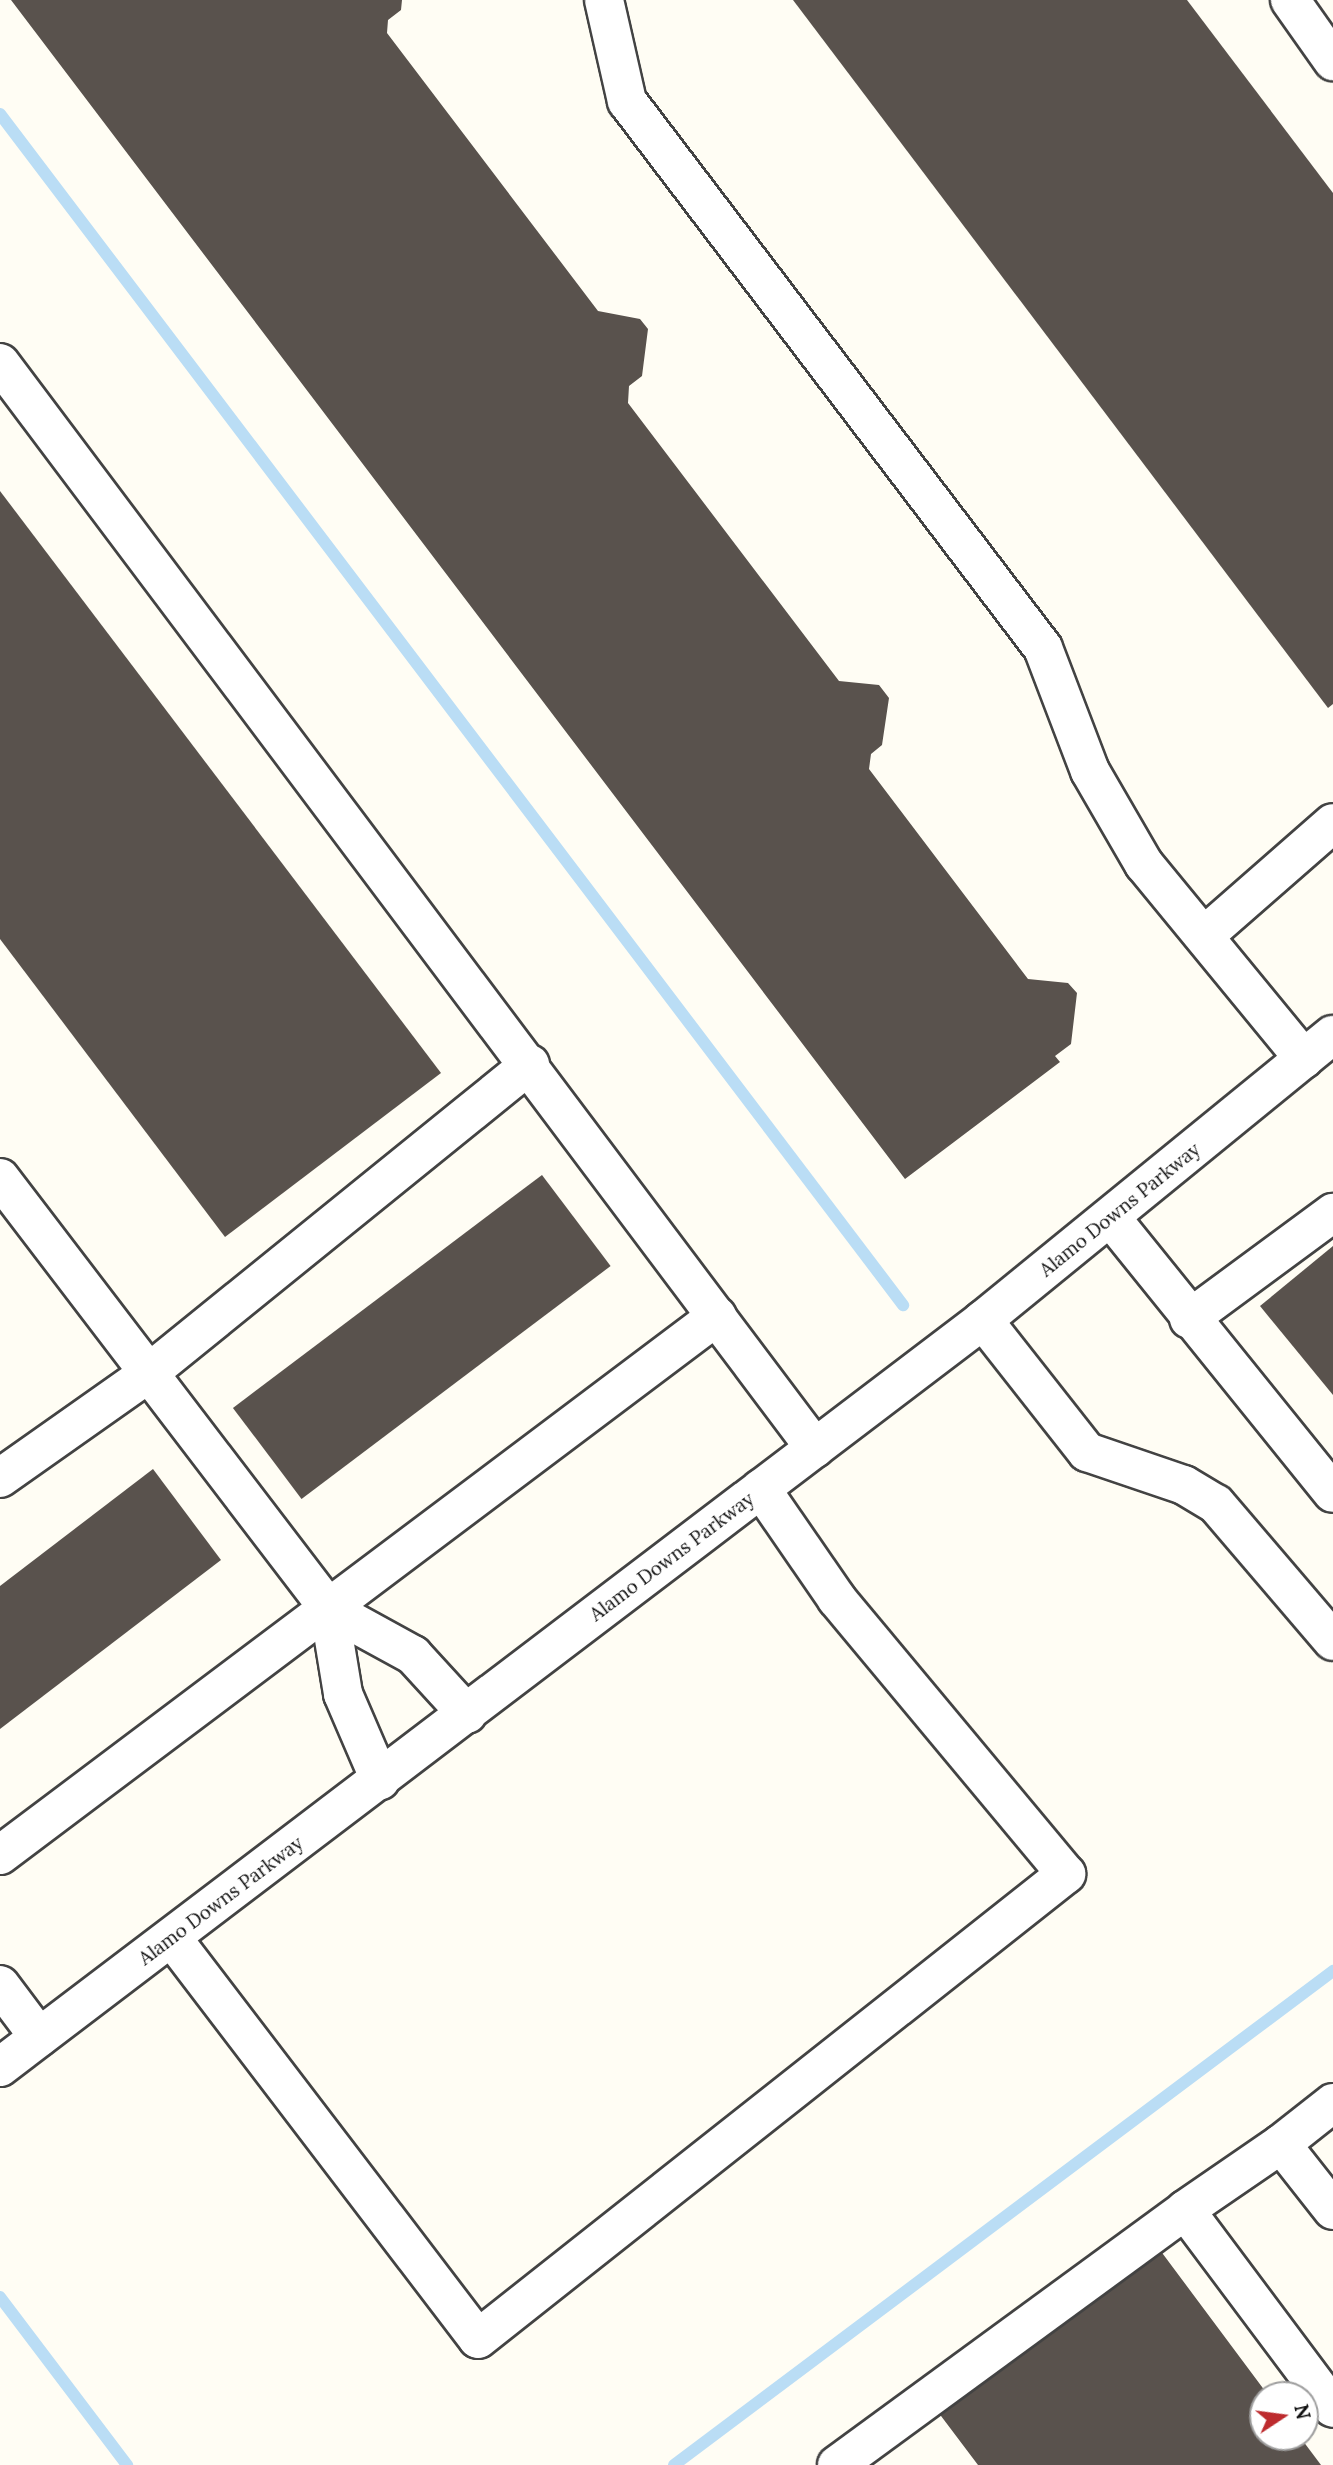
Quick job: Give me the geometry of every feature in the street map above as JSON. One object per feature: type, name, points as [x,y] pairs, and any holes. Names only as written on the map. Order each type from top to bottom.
[{"type":"street","points":[[604,0],[627,101],[1044,648],[1090,771],[1144,864],[1204,936],[1325,1044]]},
{"type":"street","points":[[1290,0],[1333,61]]},
{"type":"street","points":[[0,363],[530,1063],[816,1448]]},
{"type":"street","points":[[1204,936],[1333,823]]},
{"type":"street","name":"Alamo Downs Parkway","points":[[0,2067],[983,1320],[1325,1044]]},
{"type":"street","points":[[0,1478],[150,1372],[530,1063]]},
{"type":"street","points":[[0,1178],[329,1609],[413,1655],[467,1714]]},
{"type":"street","points":[[1189,1319],[1333,1213]]},
{"type":"street","points":[[1111,1218],[1189,1319],[1333,1493]]},
{"type":"street","points":[[0,1856],[717,1316]]},
{"type":"street","points":[[983,1320],[1087,1452],[1184,1485],[1216,1504],[1333,1641]]},
{"type":"street","points":[[172,1938],[478,2339],[1066,1874],[837,1599],[761,1489]]},
{"type":"street","points":[[329,1609],[343,1694],[380,1780]]},
{"type":"street","points":[[0,1985],[39,2037]]},
{"type":"street","points":[[846,2463],[1333,2103]]},
{"type":"street","points":[[1280,2144],[1333,2210]]},
{"type":"street","points":[[1185,2210],[1333,2408]]},
{"type":"building","points":[[11,0],[402,0],[401,10],[388,20],[387,33],[598,311],[640,319],[648,329],[642,376],[629,386],[628,403],[839,681],[879,685],[889,698],[882,745],[871,754],[869,769],[1028,979],[1068,983],[1077,993],[1071,1044],[1055,1056],[1060,1062],[905,1179]]},
{"type":"building","points":[[793,0],[1187,0],[1333,193],[1333,704],[1328,708]]},
{"type":"building","points":[[0,491],[441,1073],[225,1237],[0,939]]},
{"type":"building","points":[[542,1175],[611,1266],[302,1499],[233,1408]]},
{"type":"building","points":[[1333,1246],[1333,1395],[1260,1306]]},
{"type":"building","points":[[153,1469],[221,1560],[0,1729],[0,1586]]},
{"type":"building","points":[[1154,2242],[1258,2381],[1249,2381],[1249,2451],[1310,2451],[1321,2465],[978,2465],[935,2408]]},
{"type":"waterway","points":[[0,114],[903,1305]]},
{"type":"waterway","points":[[674,2465],[1333,1971]]},
{"type":"waterway","points":[[0,2297],[127,2465]]}]
